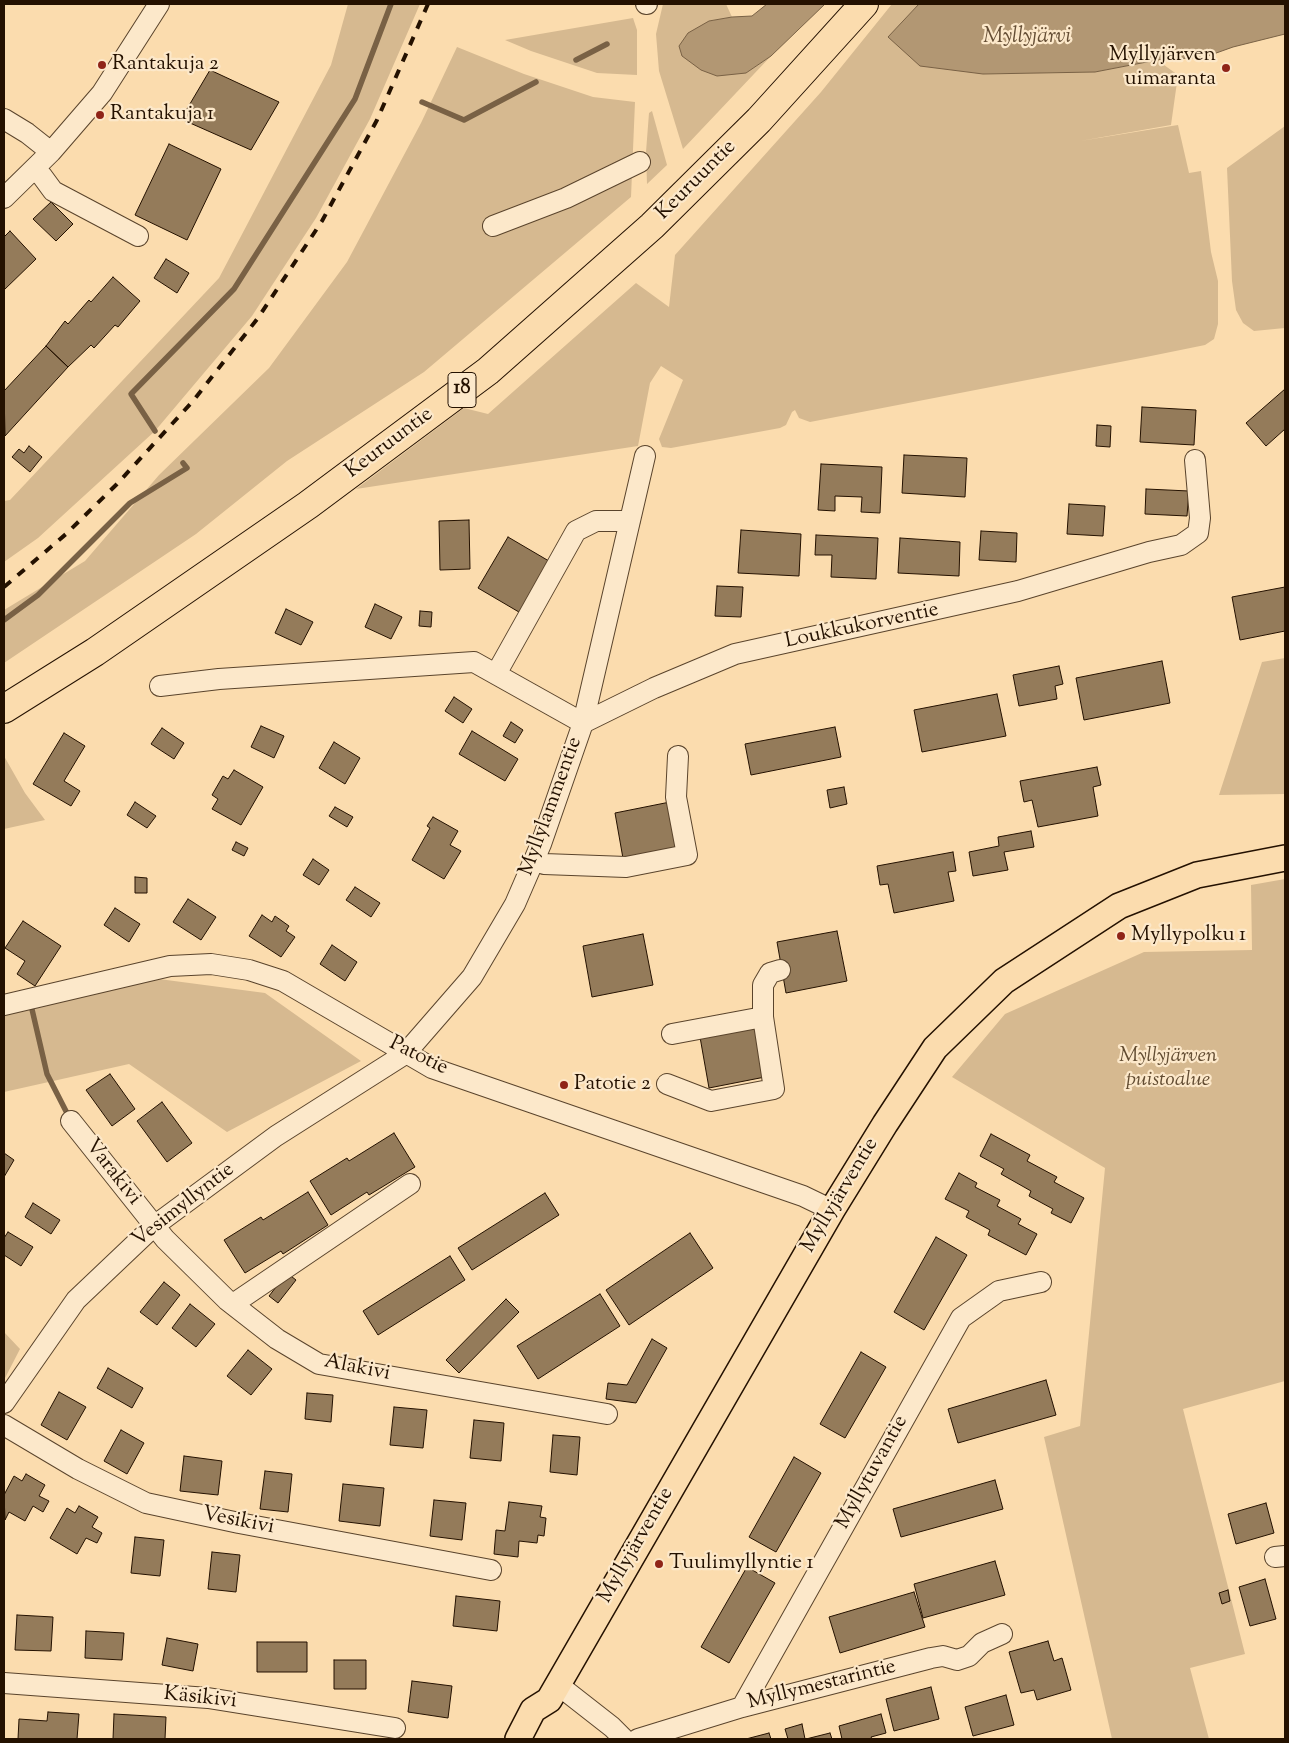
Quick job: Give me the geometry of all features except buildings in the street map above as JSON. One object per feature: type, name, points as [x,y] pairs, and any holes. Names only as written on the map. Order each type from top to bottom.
[{"type":"highway","name":"Keuruuntie","points":[[4,710],[95,652],[308,505],[488,371],[652,226],[759,120],[864,4]]},
{"type":"main road","name":"Myllyjärventie","points":[[518,1739],[533,1710],[553,1692],[832,1210],[935,1048],[1004,981],[1054,946],[1119,906],[1197,875],[1285,858]]},
{"type":"main road","name":"Myllyjärventie","points":[[536,1739],[548,1719],[553,1692]]},
{"type":"street","points":[[4,198],[51,152],[102,93],[159,4]]},
{"type":"street","points":[[4,119],[27,133],[51,152]]},
{"type":"street","points":[[493,226],[566,198],[640,162]]},
{"type":"street","points":[[33,170],[42,176],[53,191],[138,236]]},
{"type":"street","points":[[583,723],[645,456]]},
{"type":"street","name":"Loukkukorventie","points":[[583,723],[654,688],[735,654],[1018,592],[1149,552],[1180,545],[1198,533],[1200,518],[1195,460]]},
{"type":"street","points":[[496,674],[576,531],[596,521],[630,521]]},
{"type":"street","name":"Myllylammentie","points":[[160,686],[219,679],[474,662],[583,723],[541,844],[515,904],[472,977],[405,1054]]},
{"type":"street","points":[[544,864],[626,867],[688,855],[676,797],[678,756]]},
{"type":"street","name":"Patotie","points":[[4,1005],[170,966],[211,964],[249,970],[283,981],[405,1054],[432,1068],[803,1196],[832,1210]]},
{"type":"street","points":[[667,1084],[711,1100],[774,1088],[763,1017],[763,985],[770,972],[780,970]]},
{"type":"street","points":[[672,1034],[763,1017]]},
{"type":"street","name":"Vesimyllyntie","points":[[7,1389],[76,1300],[154,1226],[276,1136],[405,1054]]},
{"type":"street","name":"Varakivi","points":[[71,1121],[154,1226]]},
{"type":"street","points":[[233,1304],[410,1184]]},
{"type":"street","name":"Alakivi","points":[[154,1226],[165,1240],[233,1304],[276,1339],[319,1364],[607,1414]]},
{"type":"street","name":"Myllytuvantie","points":[[742,1707],[961,1318],[999,1291],[1041,1282]]},
{"type":"street","name":"Vesikivi","points":[[4,1425],[78,1469],[146,1503],[239,1523],[491,1570]]},
{"type":"street","name":"Myllymestarintie","points":[[638,1739],[742,1707],[943,1656],[957,1660],[970,1656],[982,1643],[1002,1634]]},
{"type":"street","name":"Käsikivi","points":[[4,1683],[208,1698],[396,1728]]},
{"type":"street","points":[[553,1692],[612,1727],[624,1739]]},
{"type":"green space","points":[[348,4],[420,4],[370,119],[316,218],[252,316],[155,431],[38,538],[4,562],[4,501],[10,500],[219,278],[331,65]]},
{"type":"green space","points":[[663,4],[726,4],[732,17],[709,21],[746,73],[771,56],[683,149],[659,71],[656,34]]},
{"type":"green space","points":[[892,4],[919,4],[889,37],[983,74],[1095,72],[1157,60],[1178,75],[1171,125],[1080,141],[1178,125],[1189,173],[1201,171],[1211,252],[1218,281],[1218,324],[1214,339],[1205,345],[810,422],[799,418],[795,410],[792,412],[786,425],[780,428],[671,448],[662,447],[659,439],[683,380],[661,366],[650,383],[638,446],[356,489],[464,408],[488,414],[636,283],[669,307],[675,255],[821,92]]},
{"type":"green space","points":[[633,18],[637,30],[637,75],[597,73],[531,51],[505,40]]},
{"type":"green space","points":[[457,47],[524,74],[593,97],[635,102],[631,197],[424,372],[287,461],[196,534],[4,663],[4,610],[85,561],[159,475],[269,368],[347,262],[421,123]]},
{"type":"green space","points":[[652,111],[667,165],[647,184],[646,152],[649,113]]},
{"type":"green space","points":[[1285,126],[1285,328],[1254,331],[1243,323],[1236,310],[1232,281],[1227,168]]},
{"type":"green space","points":[[1285,658],[1285,794],[1219,795],[1262,662]]},
{"type":"green space","points":[[4,756],[25,793],[45,820],[4,829]]},
{"type":"green space","name":"Myllyjärven puistoalue","points":[[1285,879],[1285,1381],[1183,1409],[1245,1654],[1190,1668],[1209,1739],[1112,1739],[1044,1437],[1080,1426],[1105,1168],[952,1077],[1005,1014],[1144,952],[1252,950],[1251,885]]},
{"type":"green space","points":[[159,979],[265,993],[361,1061],[227,1132],[129,1064],[4,1092],[4,1013]]},
{"type":"green space","points":[[4,1332],[20,1349],[4,1380]]},
{"type":"water","points":[[767,4],[825,4],[771,56],[746,73],[717,76],[701,70],[682,56],[679,46],[688,33],[709,21],[752,16]]},
{"type":"water","name":"Myllyjärvi","points":[[919,4],[1285,4],[1285,34],[1233,47],[1205,57],[1157,60],[1095,72],[983,74],[920,66],[888,37]]},
{"type":"waterway","points":[[155,431],[131,394],[234,289],[355,99],[391,4]]},
{"type":"waterway","points":[[576,60],[607,44]]},
{"type":"waterway","points":[[422,102],[464,120],[536,82]]},
{"type":"waterway","points":[[4,620],[38,595],[130,503],[187,468],[183,463]]},
{"type":"waterway","points":[[31,1005],[47,1074],[70,1119]]},
{"type":"railway","points":[[4,587],[66,534],[117,484],[193,401],[258,318],[322,221],[377,120],[428,4]]},
{"type":"place","name":"Rantakuja 2","points":[[102,65]]},
{"type":"place","name":"Myllyjärven uimaranta","points":[[1226,68]]},
{"type":"place","name":"Rantakuja 1","points":[[100,115]]},
{"type":"place","name":"Myllypolku 1","points":[[1121,936]]},
{"type":"place","name":"Patotie 2","points":[[564,1085]]},
{"type":"place","name":"Tuulimyllyntie 1","points":[[659,1564]]}]
